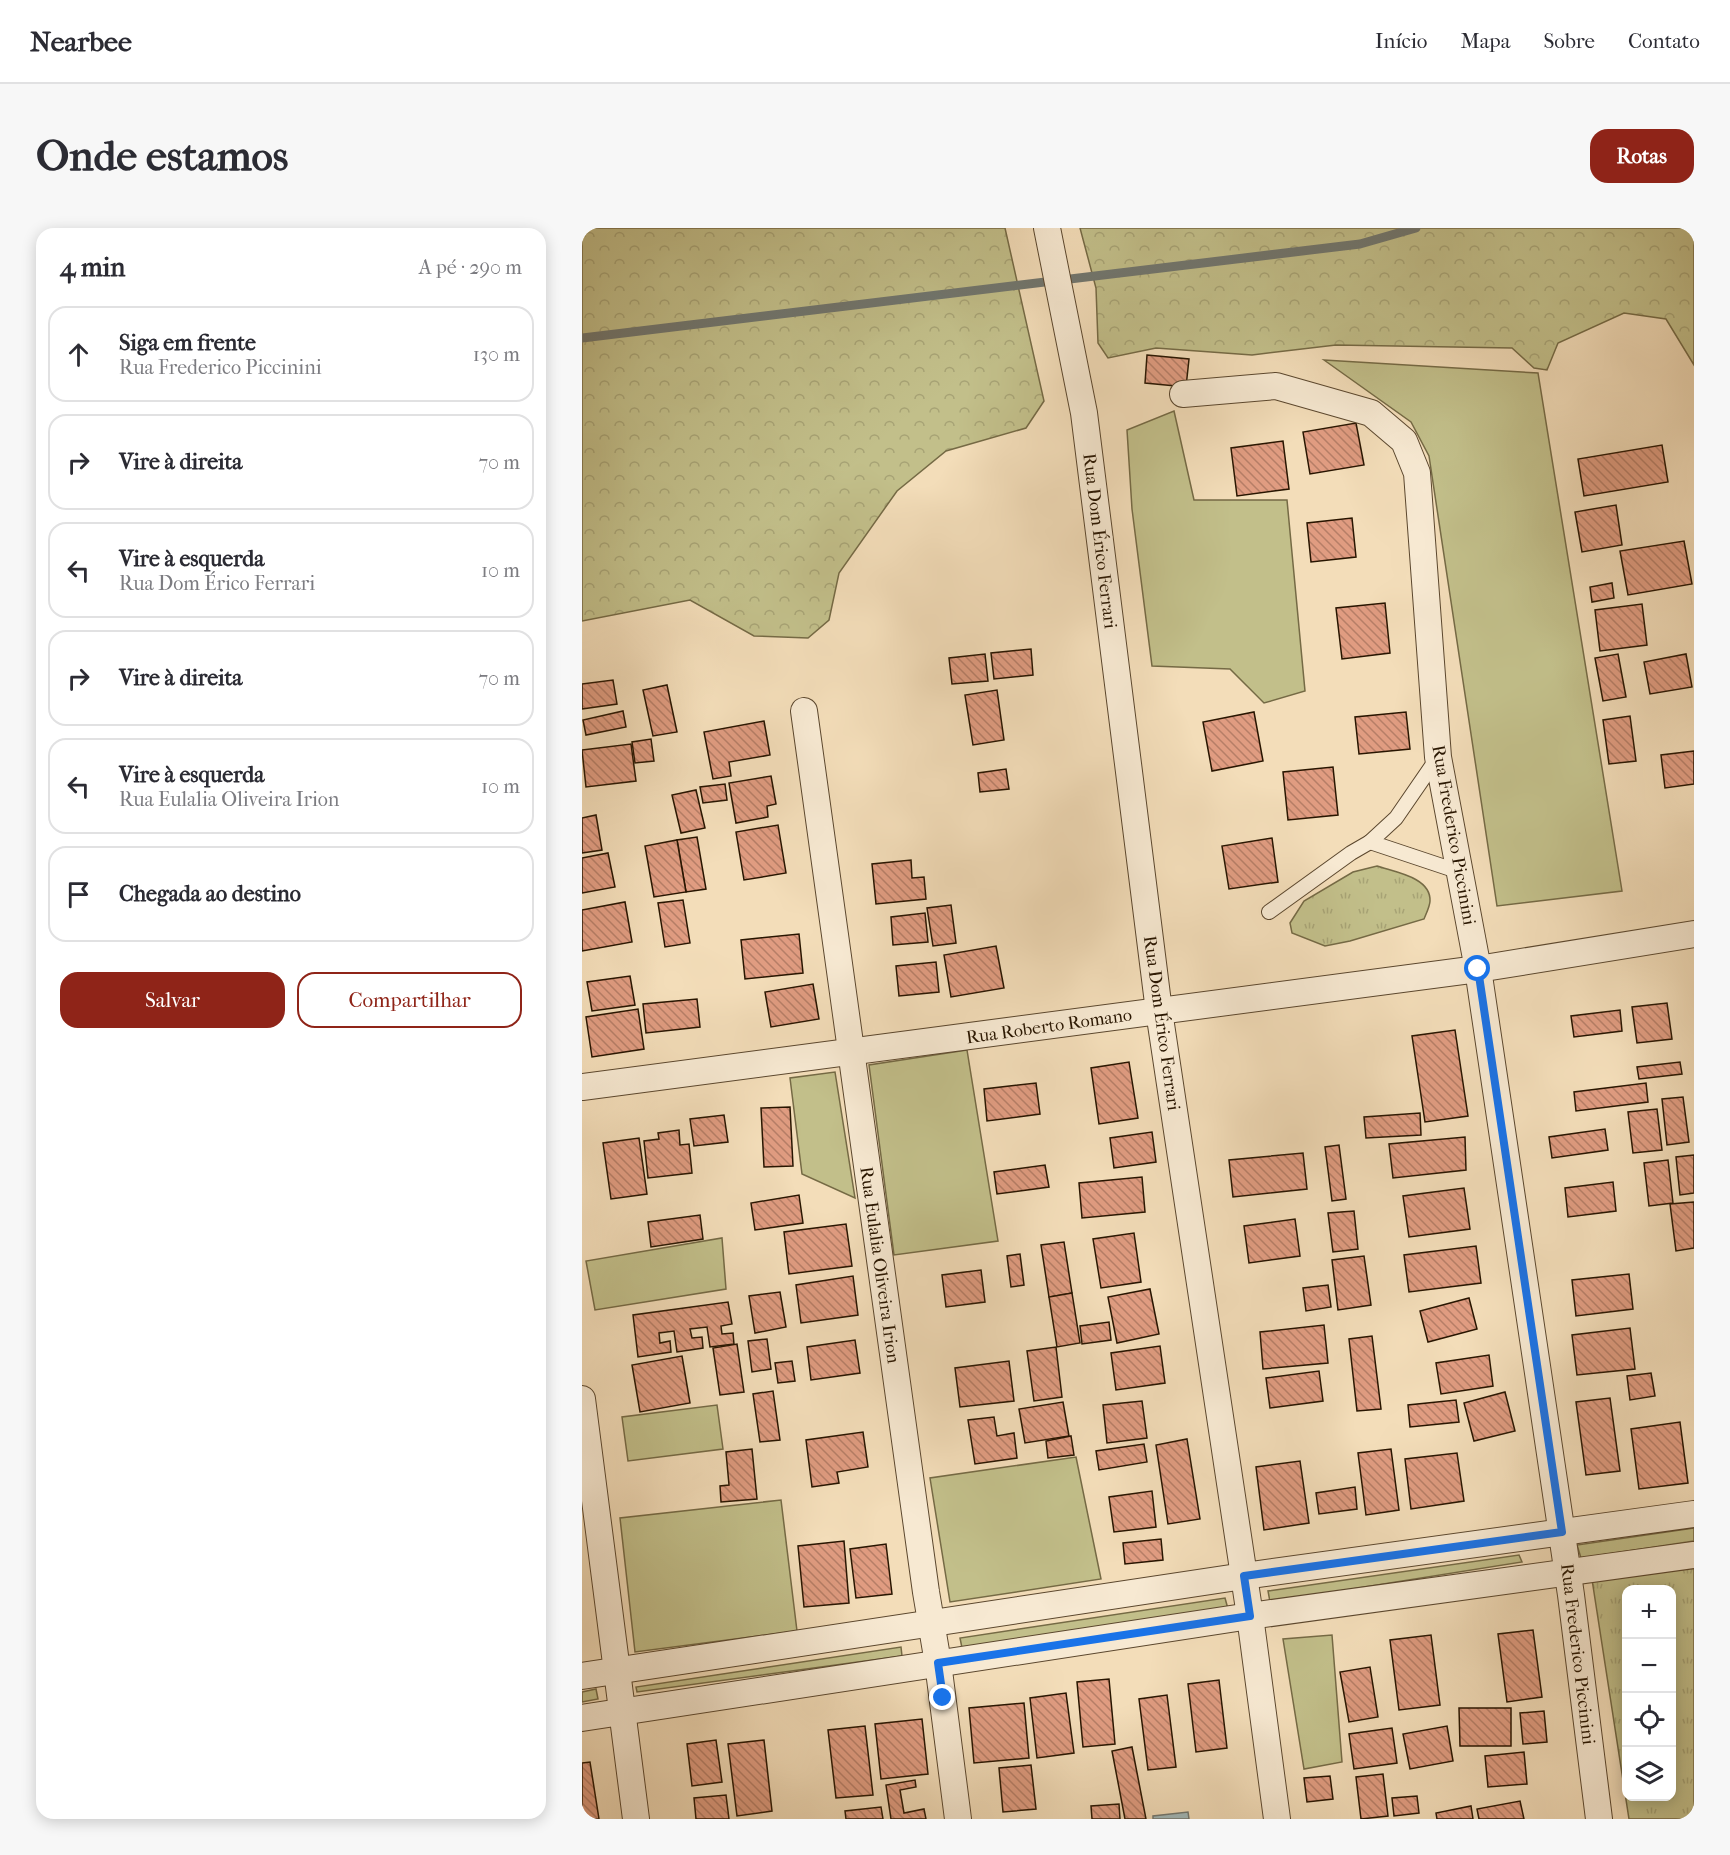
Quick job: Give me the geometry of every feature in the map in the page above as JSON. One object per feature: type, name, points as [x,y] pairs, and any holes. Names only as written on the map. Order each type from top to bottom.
[{"type":"street","name":"Rua Dom Érico Ferrari","points":[[1047,228],[1084,413],[1159,1011],[1250,1616],[1277,1819]]},
{"type":"street","name":"Rua Frederico Piccinini","points":[[1183,394],[1276,386],[1371,413],[1404,441],[1417,473],[1438,757],[1478,969],[1562,1532],[1599,1819]]},
{"type":"street","name":"Rua Eulalia Oliveira Irion","points":[[804,711],[958,1819]]},
{"type":"street","name":"Rua Roberto Romano","points":[[582,1087],[1478,969],[1694,934]]},
{"type":"street","points":[[582,1399],[636,1819]]},
{"type":"street","points":[[582,1676],[1244,1576],[1694,1514]]},
{"type":"street","points":[[582,1718],[1250,1616],[1694,1555]]},
{"type":"lane","points":[[1269,912],[1370,842],[1396,818],[1438,757]]},
{"type":"lane","points":[[1370,842],[1460,872]]},
{"type":"green space","points":[[582,228],[1005,228],[1044,401],[1026,428],[946,451],[897,491],[839,573],[829,620],[808,638],[754,636],[690,600],[582,621]]},
{"type":"green space","points":[[1080,228],[1694,228],[1694,365],[1666,319],[1624,313],[1558,343],[1547,370],[1534,368],[1512,348],[1336,345],[1252,355],[1156,348],[1108,358],[1098,343],[1096,288]]},
{"type":"green space","points":[[1324,360],[1538,373],[1622,891],[1497,906],[1429,456],[1411,422]]},
{"type":"green space","points":[[1174,411],[1194,500],[1287,500],[1305,691],[1264,703],[1230,669],[1152,666],[1132,509],[1127,430]]},
{"type":"green space","points":[[1377,866],[1402,873],[1425,886],[1430,901],[1424,919],[1325,946],[1292,933],[1290,923],[1304,901],[1353,872]]},
{"type":"green space","points":[[967,1050],[998,1241],[894,1255],[869,1065]]},
{"type":"green space","points":[[835,1072],[855,1198],[802,1174],[790,1078]]},
{"type":"green space","points":[[722,1238],[726,1289],[595,1310],[586,1261]]},
{"type":"green space","points":[[717,1405],[723,1449],[628,1461],[622,1417]]},
{"type":"green space","points":[[1076,1457],[1101,1579],[950,1602],[930,1478]]},
{"type":"green space","points":[[781,1500],[797,1631],[635,1652],[620,1518]]},
{"type":"green space","points":[[1694,1528],[1694,1541],[1581,1558],[1577,1545]]},
{"type":"green space","points":[[1519,1555],[1522,1562],[1270,1602],[1268,1591]]},
{"type":"green space","points":[[1694,1557],[1694,1819],[1629,1819],[1626,1801],[1676,1801],[1676,1585],[1622,1585],[1622,1774],[1591,1573]]},
{"type":"green space","points":[[1225,1598],[1228,1609],[962,1648],[960,1638]]},
{"type":"green space","points":[[1332,1635],[1342,1762],[1304,1769],[1283,1639]]},
{"type":"green space","points":[[901,1647],[902,1656],[637,1692],[636,1687]]},
{"type":"green space","points":[[596,1689],[598,1699],[582,1702],[582,1692]]},
{"type":"water","points":[[1188,1812],[1189,1819],[1153,1819],[1153,1816]]},
{"type":"building","points":[[1147,355],[1189,359],[1186,387],[1145,383]]},
{"type":"building","points":[[1356,423],[1364,465],[1310,474],[1303,432]]},
{"type":"building","points":[[1283,441],[1289,489],[1237,496],[1231,448]]},
{"type":"building","points":[[1662,445],[1668,482],[1584,496],[1578,459]]},
{"type":"building","points":[[1616,505],[1622,545],[1582,552],[1575,512]]},
{"type":"building","points":[[1352,518],[1356,557],[1311,562],[1307,523]]},
{"type":"building","points":[[1684,541],[1692,584],[1628,595],[1620,551]]},
{"type":"building","points":[[1612,583],[1614,598],[1592,602],[1590,587]]},
{"type":"building","points":[[1385,603],[1390,653],[1342,659],[1336,608]]},
{"type":"building","points":[[1642,604],[1647,645],[1600,651],[1595,610]]},
{"type":"building","points":[[1031,649],[1033,675],[994,679],[991,653]]},
{"type":"building","points":[[985,654],[988,681],[952,684],[949,658]]},
{"type":"building","points":[[1618,654],[1626,697],[1603,701],[1595,658]]},
{"type":"building","points":[[1686,654],[1692,687],[1650,694],[1644,662]]},
{"type":"building","points":[[613,680],[617,704],[582,709],[582,684]]},
{"type":"building","points":[[667,685],[677,732],[653,736],[643,690]]},
{"type":"building","points":[[997,690],[1004,740],[973,745],[965,695]]},
{"type":"building","points":[[623,711],[626,727],[586,735],[583,720]]},
{"type":"building","points":[[1254,712],[1263,761],[1212,771],[1203,722]]},
{"type":"building","points":[[1406,712],[1410,749],[1359,754],[1355,717]]},
{"type":"building","points":[[1630,716],[1636,761],[1609,764],[1603,720]]},
{"type":"building","points":[[764,721],[770,755],[729,762],[731,776],[713,779],[704,732]]},
{"type":"building","points":[[651,739],[654,761],[635,763],[632,742]]},
{"type":"building","points":[[631,744],[636,781],[586,787],[582,750]]},
{"type":"building","points":[[1694,751],[1694,784],[1665,788],[1661,755]]},
{"type":"building","points":[[1333,767],[1338,815],[1288,820],[1283,772]]},
{"type":"building","points":[[1006,769],[1009,789],[980,792],[978,773]]},
{"type":"building","points":[[771,776],[776,804],[767,806],[768,817],[736,823],[729,783]]},
{"type":"building","points":[[725,784],[727,800],[703,803],[700,787]]},
{"type":"building","points":[[696,790],[705,828],[681,833],[672,795]]},
{"type":"building","points":[[596,815],[602,850],[582,853],[582,818]]},
{"type":"building","points":[[778,825],[786,873],[744,880],[736,832]]},
{"type":"building","points":[[697,837],[706,889],[686,892],[677,840]]},
{"type":"building","points":[[1272,838],[1278,882],[1229,889],[1222,846]]},
{"type":"building","points":[[677,840],[686,892],[654,897],[645,846]]},
{"type":"building","points":[[608,853],[615,887],[582,893],[582,858]]},
{"type":"building","points":[[911,860],[912,878],[924,877],[926,899],[876,904],[872,864]]},
{"type":"building","points":[[683,900],[690,943],[665,947],[658,903]]},
{"type":"building","points":[[625,902],[632,942],[582,951],[582,910]]},
{"type":"building","points":[[951,905],[956,943],[933,946],[927,908]]},
{"type":"building","points":[[925,913],[928,942],[893,945],[891,917]]},
{"type":"building","points":[[799,934],[803,973],[745,979],[741,940]]},
{"type":"building","points":[[996,946],[1004,988],[951,997],[944,955]]},
{"type":"building","points":[[936,962],[939,992],[899,996],[896,966]]},
{"type":"building","points":[[630,976],[635,1005],[592,1011],[587,982]]},
{"type":"building","points":[[813,984],[819,1019],[771,1027],[765,992]]},
{"type":"building","points":[[697,999],[700,1027],[646,1033],[643,1004]]},
{"type":"building","points":[[1667,1003],[1672,1039],[1637,1043],[1632,1007]]},
{"type":"building","points":[[638,1009],[644,1049],[592,1057],[586,1017]]},
{"type":"building","points":[[1620,1010],[1622,1031],[1574,1037],[1571,1016]]},
{"type":"building","points":[[1455,1030],[1468,1116],[1425,1122],[1412,1036]]},
{"type":"building","points":[[1129,1062],[1138,1118],[1099,1124],[1091,1068]]},
{"type":"building","points":[[1680,1062],[1682,1074],[1639,1079],[1637,1067]]},
{"type":"building","points":[[1036,1083],[1040,1114],[987,1121],[984,1089]]},
{"type":"building","points":[[1646,1083],[1648,1102],[1576,1111],[1574,1092]]},
{"type":"building","points":[[1683,1097],[1689,1142],[1667,1145],[1662,1099]]},
{"type":"building","points":[[790,1107],[793,1166],[764,1167],[761,1108]]},
{"type":"building","points":[[1657,1109],[1662,1150],[1633,1153],[1628,1112]]},
{"type":"building","points":[[1420,1113],[1421,1135],[1366,1138],[1364,1117]]},
{"type":"building","points":[[724,1115],[728,1142],[694,1146],[690,1119]]},
{"type":"building","points":[[1605,1129],[1608,1150],[1552,1158],[1549,1137]]},
{"type":"building","points":[[679,1130],[680,1145],[689,1144],[692,1173],[648,1178],[644,1141],[659,1139],[658,1133]]},
{"type":"building","points":[[1152,1132],[1156,1162],[1114,1168],[1110,1138]]},
{"type":"building","points":[[1465,1137],[1466,1170],[1393,1178],[1389,1144]]},
{"type":"building","points":[[639,1138],[647,1194],[611,1199],[603,1143]]},
{"type":"building","points":[[1339,1145],[1346,1199],[1332,1201],[1325,1147]]},
{"type":"building","points":[[1303,1153],[1307,1189],[1233,1197],[1229,1160]]},
{"type":"building","points":[[1694,1155],[1694,1193],[1680,1195],[1676,1157]]},
{"type":"building","points":[[1668,1160],[1673,1203],[1649,1206],[1644,1163]]},
{"type":"building","points":[[1045,1165],[1049,1187],[997,1194],[994,1172]]},
{"type":"building","points":[[1142,1177],[1145,1212],[1082,1218],[1079,1183]]},
{"type":"building","points":[[1613,1182],[1616,1211],[1568,1217],[1565,1188]]},
{"type":"building","points":[[1464,1188],[1470,1229],[1409,1237],[1403,1196]]},
{"type":"building","points":[[799,1195],[803,1223],[755,1230],[751,1203]]},
{"type":"building","points":[[1694,1202],[1694,1248],[1676,1251],[1670,1204]]},
{"type":"building","points":[[1354,1211],[1358,1249],[1333,1252],[1328,1213]]},
{"type":"building","points":[[700,1215],[703,1239],[651,1247],[648,1222]]},
{"type":"building","points":[[1295,1219],[1300,1256],[1249,1263],[1244,1226]]},
{"type":"building","points":[[846,1224],[852,1266],[789,1274],[784,1232]]},
{"type":"building","points":[[1134,1233],[1141,1282],[1101,1288],[1093,1239]]},
{"type":"building","points":[[1064,1242],[1072,1293],[1049,1297],[1041,1245]]},
{"type":"building","points":[[1476,1246],[1481,1283],[1409,1292],[1404,1255]]},
{"type":"building","points":[[1020,1254],[1024,1285],[1011,1287],[1007,1256]]},
{"type":"building","points":[[1364,1256],[1371,1305],[1338,1310],[1332,1260]]},
{"type":"building","points":[[981,1270],[985,1302],[946,1307],[942,1275]]},
{"type":"building","points":[[1629,1274],[1633,1309],[1576,1316],[1572,1280]]},
{"type":"building","points":[[853,1276],[858,1315],[801,1323],[796,1285]]},
{"type":"building","points":[[1328,1285],[1331,1307],[1306,1311],[1303,1288]]},
{"type":"building","points":[[1150,1289],[1159,1334],[1117,1343],[1108,1297]]},
{"type":"building","points":[[780,1292],[786,1327],[755,1333],[749,1296]]},
{"type":"building","points":[[1072,1293],[1080,1343],[1057,1347],[1049,1297]]},
{"type":"building","points":[[1469,1298],[1477,1329],[1428,1342],[1420,1311]]},
{"type":"building","points":[[728,1302],[732,1324],[721,1326],[722,1334],[733,1333],[734,1344],[710,1347],[707,1327],[690,1329],[692,1338],[702,1337],[703,1348],[677,1352],[674,1331],[659,1333],[660,1343],[670,1341],[671,1352],[638,1357],[633,1315]]},
{"type":"building","points":[[1109,1322],[1111,1340],[1082,1344],[1080,1326]]},
{"type":"building","points":[[1324,1325],[1328,1363],[1263,1369],[1260,1332]]},
{"type":"building","points":[[1630,1328],[1635,1369],[1577,1375],[1572,1335]]},
{"type":"building","points":[[1372,1336],[1381,1409],[1357,1411],[1349,1339]]},
{"type":"building","points":[[767,1339],[771,1369],[752,1372],[748,1341]]},
{"type":"building","points":[[855,1340],[860,1373],[811,1380],[807,1347]]},
{"type":"building","points":[[737,1344],[744,1392],[720,1395],[713,1348]]},
{"type":"building","points":[[1160,1346],[1165,1383],[1116,1390],[1111,1353]]},
{"type":"building","points":[[1056,1347],[1062,1397],[1034,1401],[1027,1351]]},
{"type":"building","points":[[1489,1355],[1493,1386],[1441,1394],[1436,1363]]},
{"type":"building","points":[[682,1356],[690,1403],[640,1412],[632,1365]]},
{"type":"building","points":[[792,1361],[795,1381],[778,1383],[775,1363]]},
{"type":"building","points":[[1009,1361],[1014,1401],[960,1407],[955,1368]]},
{"type":"building","points":[[1319,1371],[1323,1401],[1270,1408],[1266,1378]]},
{"type":"building","points":[[1651,1373],[1655,1396],[1630,1400],[1627,1376]]},
{"type":"building","points":[[773,1391],[780,1440],[760,1442],[753,1394]]},
{"type":"building","points":[[1505,1392],[1515,1431],[1474,1441],[1464,1403]]},
{"type":"building","points":[[1610,1398],[1620,1471],[1586,1475],[1576,1402]]},
{"type":"building","points":[[1456,1400],[1459,1422],[1410,1427],[1408,1405]]},
{"type":"building","points":[[1142,1401],[1147,1438],[1107,1443],[1103,1405]]},
{"type":"building","points":[[1063,1402],[1069,1436],[1025,1443],[1019,1409]]},
{"type":"building","points":[[994,1417],[997,1436],[1014,1433],[1017,1458],[975,1464],[968,1420]]},
{"type":"building","points":[[1680,1422],[1688,1483],[1639,1489],[1631,1429]]},
{"type":"building","points":[[863,1432],[868,1467],[837,1472],[839,1483],[812,1487],[806,1440]]},
{"type":"building","points":[[1071,1436],[1074,1455],[1048,1458],[1046,1441]]},
{"type":"building","points":[[1187,1439],[1200,1519],[1168,1524],[1156,1445]]},
{"type":"building","points":[[1144,1444],[1147,1462],[1099,1470],[1096,1451]]},
{"type":"building","points":[[752,1449],[757,1499],[721,1502],[720,1486],[729,1485],[726,1452]]},
{"type":"building","points":[[1391,1449],[1399,1510],[1366,1515],[1358,1453]]},
{"type":"building","points":[[1457,1453],[1464,1501],[1411,1509],[1405,1459]]},
{"type":"building","points":[[1300,1461],[1309,1523],[1264,1530],[1256,1467]]},
{"type":"building","points":[[1355,1487],[1357,1509],[1319,1514],[1316,1493]]},
{"type":"building","points":[[1152,1491],[1156,1527],[1114,1532],[1109,1497]]},
{"type":"building","points":[[1161,1539],[1163,1560],[1125,1564],[1123,1543]]},
{"type":"building","points":[[844,1541],[849,1603],[804,1607],[798,1546]]},
{"type":"building","points":[[886,1544],[892,1594],[856,1598],[850,1549]]},
{"type":"building","points":[[1533,1630],[1542,1697],[1507,1702],[1498,1634]]},
{"type":"building","points":[[1431,1635],[1440,1705],[1399,1710],[1390,1640]]},
{"type":"building","points":[[1370,1667],[1378,1717],[1349,1722],[1340,1672]]},
{"type":"building","points":[[1109,1679],[1115,1744],[1083,1747],[1077,1682]]},
{"type":"building","points":[[1219,1680],[1227,1748],[1196,1752],[1188,1684]]},
{"type":"building","points":[[1066,1693],[1074,1753],[1037,1758],[1030,1698]]},
{"type":"building","points":[[1167,1695],[1176,1767],[1148,1770],[1139,1699]]},
{"type":"building","points":[[1024,1703],[1029,1758],[974,1763],[969,1708]]},
{"type":"building","points":[[1459,1708],[1511,1708],[1511,1746],[1460,1746]]},
{"type":"building","points":[[1544,1711],[1547,1742],[1523,1744],[1520,1713]]},
{"type":"building","points":[[922,1719],[928,1774],[881,1779],[875,1724]]},
{"type":"building","points":[[865,1726],[873,1795],[836,1798],[828,1730]]},
{"type":"building","points":[[1447,1726],[1453,1761],[1410,1769],[1403,1734]]},
{"type":"building","points":[[1392,1728],[1397,1763],[1354,1769],[1349,1734]]},
{"type":"building","points":[[716,1740],[722,1782],[692,1786],[687,1744]]},
{"type":"building","points":[[764,1740],[772,1811],[737,1816],[728,1744]]},
{"type":"building","points":[[1132,1747],[1146,1819],[1125,1819],[1112,1751]]},
{"type":"building","points":[[1524,1752],[1527,1784],[1488,1787],[1485,1756]]},
{"type":"building","points":[[590,1762],[599,1819],[582,1819],[582,1763]]},
{"type":"building","points":[[1031,1765],[1036,1809],[1003,1812],[999,1768]]},
{"type":"building","points":[[1383,1774],[1388,1816],[1361,1819],[1356,1777]]},
{"type":"building","points":[[1330,1776],[1333,1799],[1307,1802],[1304,1778]]},
{"type":"building","points":[[915,1780],[916,1787],[900,1790],[904,1813],[924,1809],[926,1819],[891,1819],[886,1785]]},
{"type":"building","points":[[726,1795],[729,1819],[696,1819],[694,1798]]},
{"type":"building","points":[[1417,1796],[1419,1813],[1394,1816],[1392,1798]]},
{"type":"building","points":[[1520,1801],[1524,1819],[1479,1819],[1477,1809]]},
{"type":"building","points":[[1119,1804],[1120,1819],[1092,1819],[1091,1806]]},
{"type":"building","points":[[1471,1806],[1473,1819],[1437,1819],[1436,1813]]},
{"type":"building","points":[[881,1807],[883,1819],[846,1819],[845,1811]]},
{"type":"waterway","points":[[582,338],[1360,244],[1416,228]]},
{"type":"route","points":[[943,1698],[938,1663],[1250,1616],[1244,1576],[1562,1532],[1478,969]]}]
